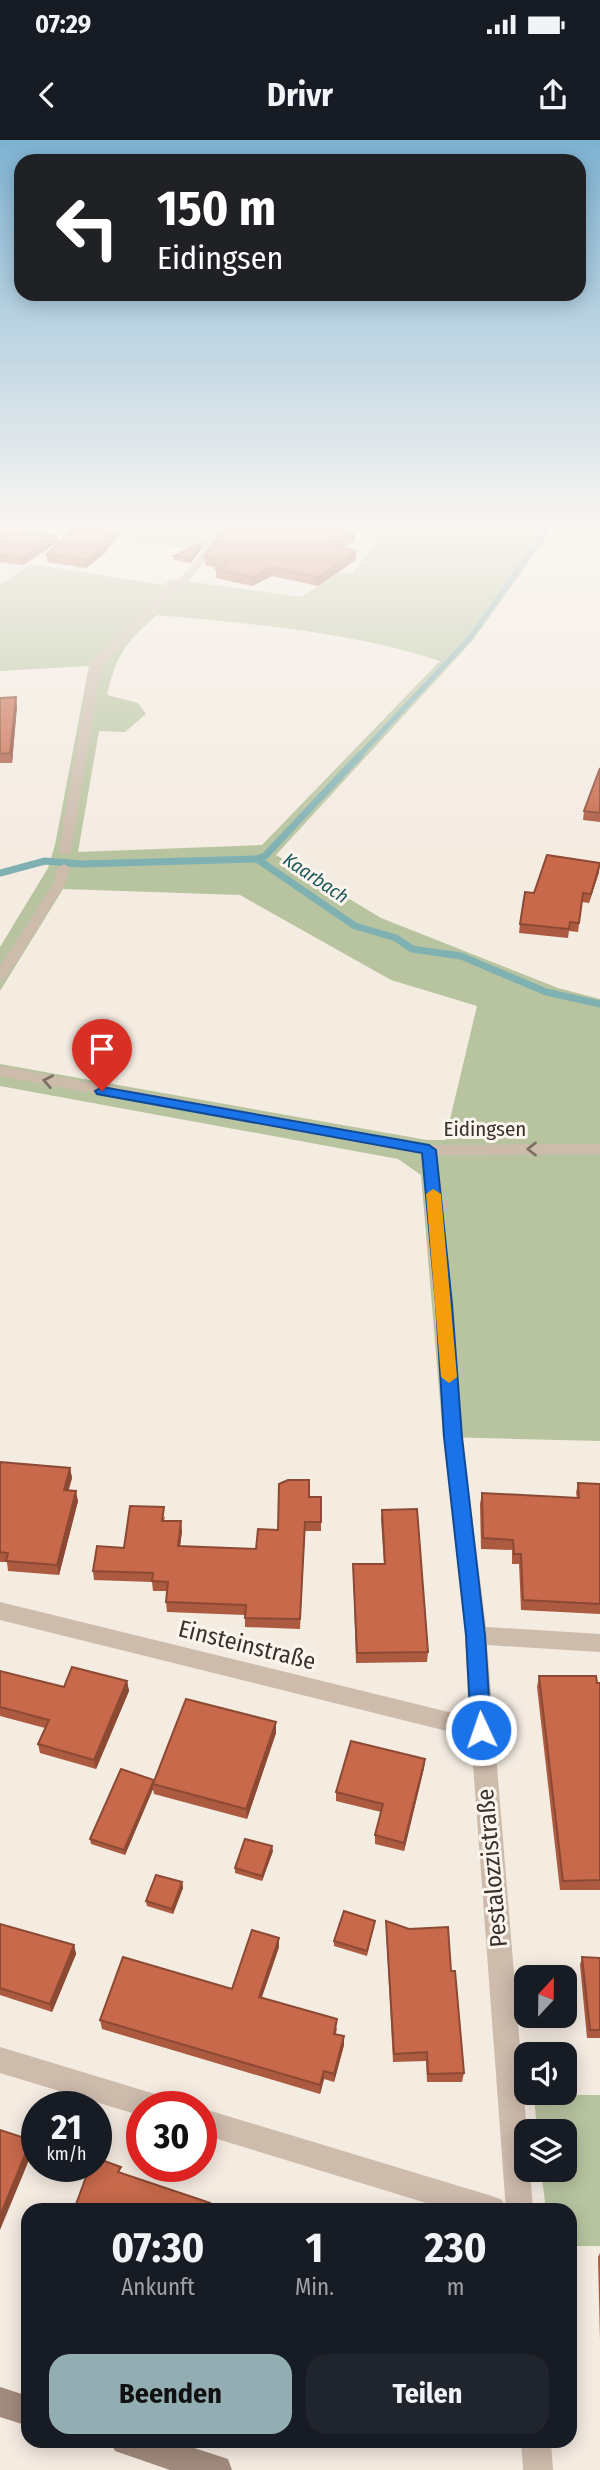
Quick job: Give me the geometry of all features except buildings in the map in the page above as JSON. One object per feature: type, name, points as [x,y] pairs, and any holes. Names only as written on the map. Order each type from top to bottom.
[{"type":"street","points":[[65,850],[96,663],[125,636]]},
{"type":"street","points":[[0,977],[59,884],[64,868]]},
{"type":"street","name":"Eidingsen","points":[[0,1071],[429,1150],[600,1149]]},
{"type":"street","name":"Pestalozzistraße","points":[[429,1150],[444,1304],[453,1437],[476,1635],[481,1730],[519,2203]]},
{"type":"street","name":"Einsteinstraße","points":[[0,1611],[481,1730]]},
{"type":"street","points":[[476,1635],[600,1643]]},
{"type":"street","points":[[0,2060],[126,2098]]},
{"type":"street","points":[[217,2126],[469,2203]]},
{"type":"street","points":[[0,2402],[21,2409]]},
{"type":"street","points":[[147,2448],[217,2470]]},
{"type":"street","points":[[536,2448],[538,2470]]},
{"type":"green space","points":[[0,636],[135,636],[114,669],[107,695],[138,703],[146,714],[125,732],[99,731],[78,852],[262,845],[440,661],[371,642],[334,636],[476,636],[276,855],[381,918],[558,988],[600,999],[600,1441],[443,1437],[421,1175],[398,1159],[0,1086],[0,1064],[427,1140],[445,1140],[477,1006],[391,980],[240,895],[63,889],[0,991],[0,947],[48,868],[55,845],[89,666],[0,671]]},
{"type":"green space","points":[[577,2095],[600,2095],[600,2246],[577,2246],[577,2203],[545,2203],[542,2182],[577,2182],[577,2119],[536,2119],[535,2105],[577,2105]]},
{"type":"waterway","points":[[359,756],[471,636]]},
{"type":"waterway","points":[[257,859],[265,856],[360,755]]},
{"type":"waterway","name":"Kaarbach","points":[[0,873],[45,861],[82,864],[257,859]]},
{"type":"waterway","name":"Kaarbach","points":[[257,859],[355,926],[396,938],[412,949],[461,956],[546,992],[600,1004]]},
{"type":"slow traffic","points":[[433,1194],[449,1377]]},
{"type":"route","points":[[102,1091],[429,1150],[444,1304],[453,1437],[476,1635],[481,1730]]}]
